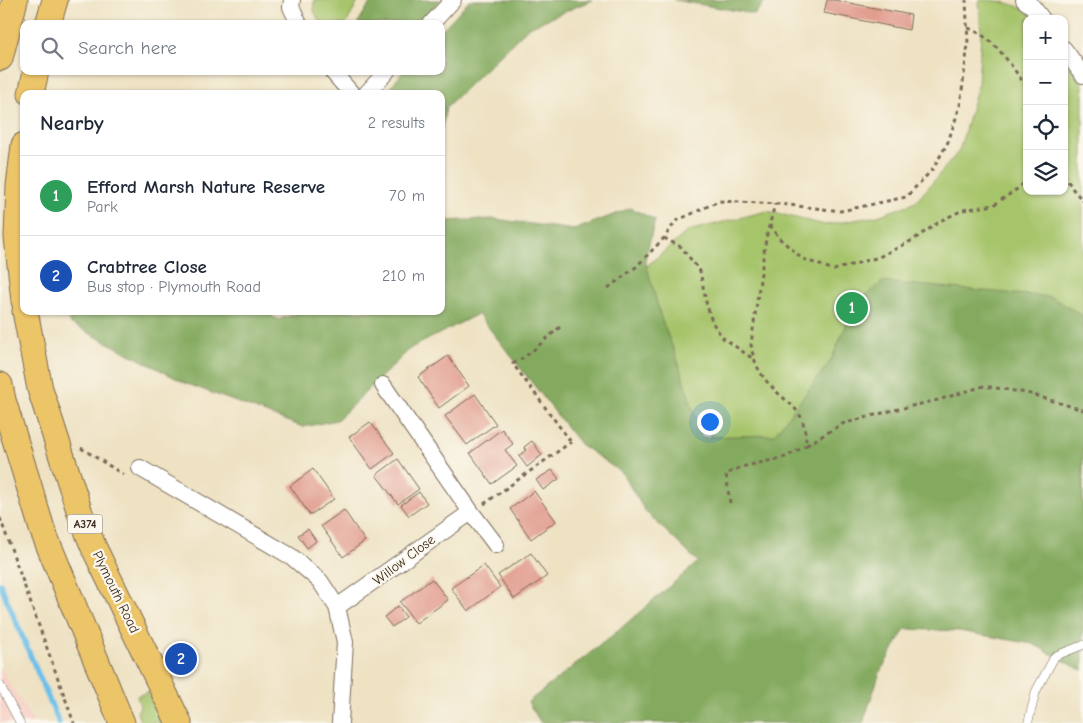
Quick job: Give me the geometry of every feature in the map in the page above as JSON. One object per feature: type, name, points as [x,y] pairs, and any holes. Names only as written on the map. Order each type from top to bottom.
[{"type":"main road","points":[[0,58],[15,0]]},
{"type":"main road","points":[[49,20],[55,0]]},
{"type":"main road","points":[[32,90],[35,75]]},
{"type":"main road","points":[[20,178],[17,237],[20,264]]},
{"type":"main road","name":"Plymouth Road","points":[[26,315],[40,389],[80,513],[94,548],[179,723]]},
{"type":"main road","points":[[0,385],[42,529],[122,723]]},
{"type":"street","points":[[292,0],[291,7],[297,20]]},
{"type":"street","points":[[435,20],[453,0]]},
{"type":"street","points":[[1024,0],[1039,15]]},
{"type":"street","points":[[1068,55],[1083,75]]},
{"type":"street","points":[[335,75],[349,90]]},
{"type":"street","points":[[370,90],[383,75]]},
{"type":"street","points":[[383,385],[496,545]]},
{"type":"street","points":[[140,468],[292,557],[320,581],[337,608],[345,642],[340,723]]},
{"type":"street","name":"Willow Close","points":[[337,608],[471,512]]},
{"type":"lane","points":[[1028,723],[1036,692],[1055,656],[1083,644]]},
{"type":"lane","points":[[0,685],[20,723]]},
{"type":"path","points":[[608,288],[636,267],[664,238],[676,221],[719,201],[775,204],[841,211],[906,198],[932,169],[948,142],[960,106],[968,44],[966,0]]},
{"type":"path","points":[[968,28],[981,33],[1008,61],[1023,82]]},
{"type":"path","points":[[1068,181],[1083,201]]},
{"type":"path","points":[[770,225],[779,238],[803,259],[834,270],[879,257],[913,240],[942,220],[963,210],[994,205],[1023,184]]},
{"type":"path","points":[[775,204],[766,238],[751,344],[753,358],[760,373],[773,389],[786,398],[801,415],[807,445]]},
{"type":"path","points":[[664,238],[681,247],[700,271],[712,322],[722,338],[753,358]]},
{"type":"path","points":[[471,512],[571,442],[513,364],[530,353],[560,327]]},
{"type":"path","points":[[730,503],[726,474],[741,467],[786,457],[842,424],[938,400],[984,386],[1027,393],[1083,410]]},
{"type":"path","points":[[53,430],[134,482],[140,468]]},
{"type":"path","points":[[0,518],[74,723]]},
{"type":"shaded area","points":[[0,668],[34,723],[0,723]]},
{"type":"green space","points":[[314,0],[359,0],[348,20],[319,20],[314,11]]},
{"type":"green space","points":[[372,0],[441,0],[421,20],[360,20]]},
{"type":"green space","points":[[472,0],[592,0],[529,27],[446,107],[445,112],[445,90],[391,90],[392,85],[401,75],[445,75],[445,27]]},
{"type":"green space","points":[[674,0],[766,0],[755,14]]},
{"type":"green space","points":[[979,0],[1002,2],[1016,6],[1030,15],[1023,15],[1023,195],[1068,195],[1068,64],[1083,84],[1083,621],[747,525],[708,429],[672,405],[614,294],[688,231],[767,211],[825,225],[878,216],[916,202],[959,151],[978,85],[981,33]]},
{"type":"green space","points":[[631,208],[655,220],[645,260],[662,321],[675,353],[702,437],[774,435],[830,362],[855,305],[882,282],[1051,297],[1083,316],[1083,671],[1033,644],[959,631],[905,629],[880,672],[863,723],[541,723],[528,702],[614,634],[698,562],[645,511],[622,473],[580,444],[478,314],[411,348],[337,420],[303,427],[185,383],[70,323],[65,315],[270,315],[278,320],[292,315],[445,315],[445,221],[495,219],[574,230]]},
{"type":"green space","points":[[148,692],[162,723],[141,723],[137,713],[140,706],[137,696]]},
{"type":"building","points":[[827,0],[911,15],[909,30],[824,13]]},
{"type":"building","points":[[448,356],[469,386],[439,408],[418,377]]},
{"type":"building","points":[[475,394],[496,424],[467,445],[445,416]]},
{"type":"building","points":[[370,422],[394,453],[372,469],[349,437]]},
{"type":"building","points":[[502,429],[513,444],[505,450],[517,466],[492,484],[470,453]]},
{"type":"building","points":[[532,441],[542,455],[527,467],[519,456],[526,450],[524,447]]},
{"type":"building","points":[[398,459],[419,489],[398,504],[376,475]]},
{"type":"building","points":[[313,469],[334,499],[310,515],[290,486]]},
{"type":"building","points":[[552,470],[559,479],[543,490],[536,480]]},
{"type":"building","points":[[534,491],[556,521],[531,539],[510,509]]},
{"type":"building","points":[[419,492],[427,503],[409,516],[401,505]]},
{"type":"building","points":[[344,510],[365,541],[343,557],[321,526]]},
{"type":"building","points":[[308,529],[316,541],[307,548],[298,535]]},
{"type":"building","points":[[531,553],[547,576],[514,599],[498,575]]},
{"type":"building","points":[[484,565],[500,587],[468,611],[451,588]]},
{"type":"building","points":[[432,579],[448,600],[416,623],[400,602]]},
{"type":"building","points":[[398,606],[406,617],[392,627],[384,617]]},
{"type":"waterway","points":[[0,584],[59,723]]},
{"type":"place","name":"Efford Marsh Nature Reserve","points":[[852,308]]},
{"type":"place","name":"Crabtree Close","points":[[181,659]]}]
